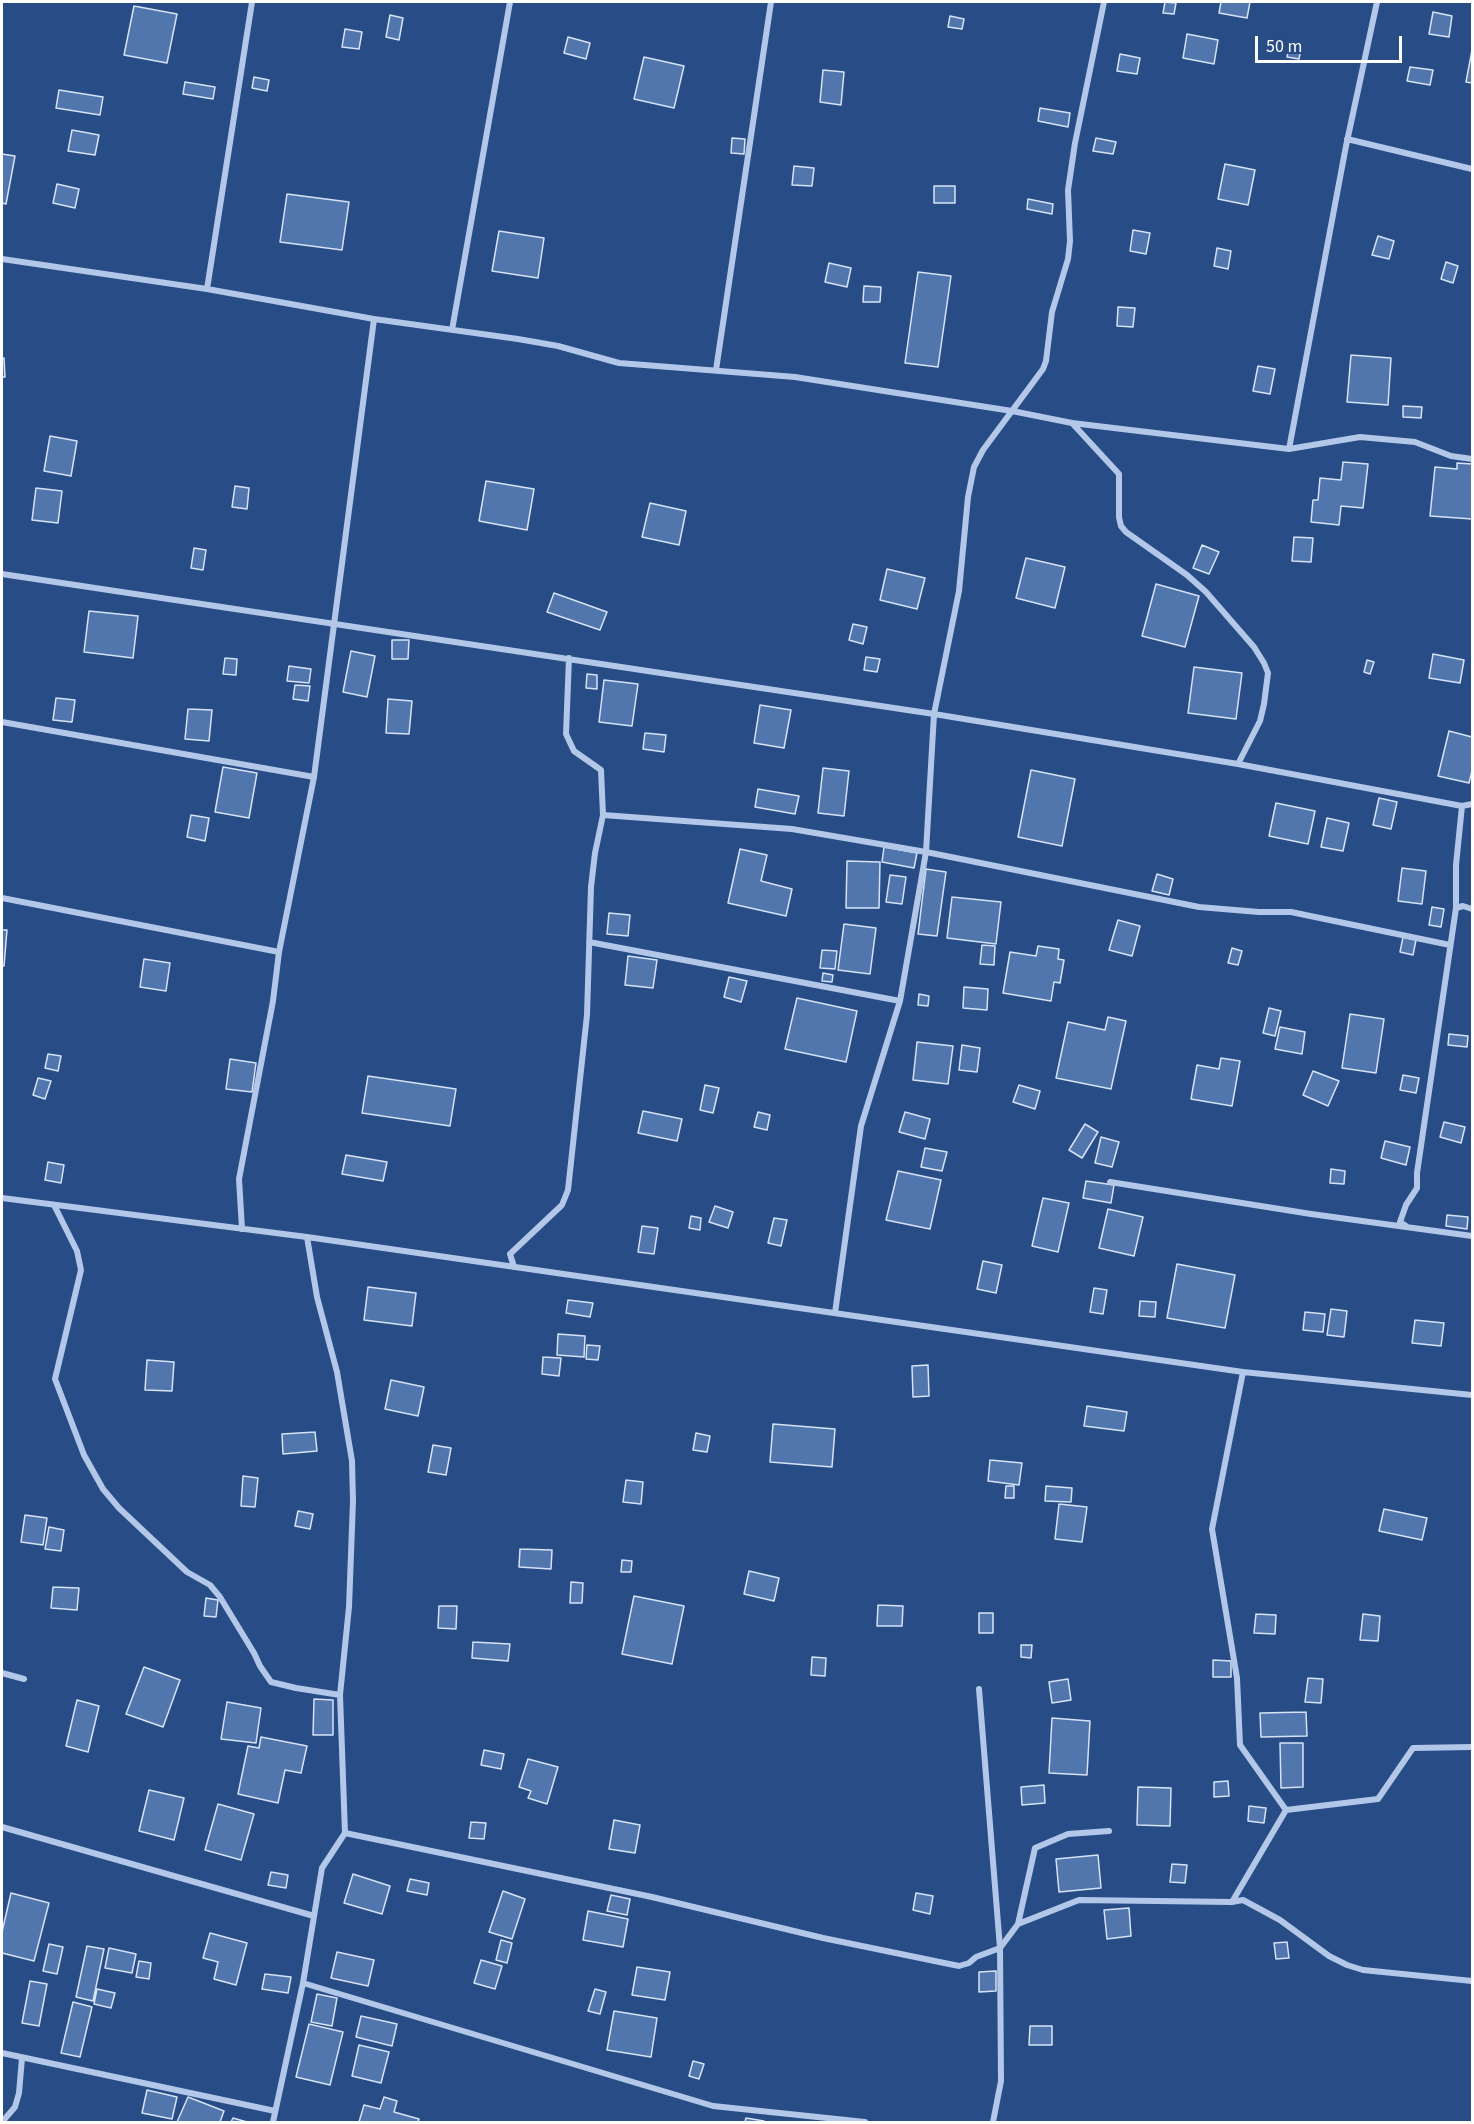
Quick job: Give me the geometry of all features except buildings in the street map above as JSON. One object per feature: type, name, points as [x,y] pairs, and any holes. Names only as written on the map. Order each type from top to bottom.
[{"type":"street","points":[[207,289],[252,2]]},
{"type":"street","points":[[452,330],[510,2]]},
{"type":"street","points":[[716,370],[771,2]]},
{"type":"street","points":[[835,1313],[861,1126],[900,1001],[926,852],[934,714],[959,591],[968,496],[974,467],[982,450],[1043,369],[1046,361],[1052,312],[1068,259],[1070,242],[1068,190],[1075,143],[1104,2]]},
{"type":"street","points":[[1289,448],[1347,139],[1377,2]]},
{"type":"street","points":[[1347,139],[1473,169]]},
{"type":"street","points":[[2,259],[207,289],[374,319],[558,346],[619,363],[795,377],[1012,411],[1072,423],[1289,448],[1360,437],[1415,442],[1451,456],[1473,459]]},
{"type":"street","points":[[242,1229],[239,1179],[273,1000],[279,952],[314,777],[374,319]]},
{"type":"street","points":[[1072,423],[1119,474],[1119,518],[1126,532],[1187,574],[1206,592],[1254,646],[1264,663],[1268,673],[1260,721],[1238,764]]},
{"type":"street","points":[[2,574],[334,622],[934,714],[1238,764],[1462,806],[1473,804]]},
{"type":"street","points":[[513,1267],[510,1254],[562,1205],[568,1190],[587,1015],[591,887],[603,815],[601,770],[574,751],[566,734],[569,658]]},
{"type":"street","points":[[2,722],[314,777]]},
{"type":"street","points":[[1411,1229],[1400,1222],[1406,1205],[1417,1188],[1417,1173],[1455,908],[1456,865],[1462,806]]},
{"type":"street","points":[[603,815],[792,829],[926,852],[1199,907],[1291,912],[1450,945]]},
{"type":"street","points":[[2,898],[279,952]]},
{"type":"street","points":[[1455,908],[1463,906],[1473,909]]},
{"type":"street","points":[[589,942],[900,1001]]},
{"type":"street","points":[[1110,1182],[1411,1229],[1473,1236]]},
{"type":"street","points":[[2,1198],[307,1237],[1243,1372],[1473,1395]]},
{"type":"street","points":[[54,1205],[77,1251],[81,1270],[55,1379],[84,1455],[103,1489],[119,1508],[187,1572],[210,1584],[271,1682],[340,1695]]},
{"type":"street","points":[[273,2122],[303,1983],[322,1868],[345,1833],[340,1695],[349,1607],[353,1501],[352,1461],[337,1372],[317,1298],[307,1237]]},
{"type":"street","points":[[1243,1372],[1212,1529],[1237,1678],[1240,1745],[1286,1810]]},
{"type":"street","points":[[2,1673],[24,1679]]},
{"type":"street","points":[[979,1689],[1000,1948],[1001,2081],[993,2122]]},
{"type":"street","points":[[1286,1810],[1378,1799],[1413,1748],[1473,1747]]},
{"type":"street","points":[[1232,1902],[1286,1810]]},
{"type":"street","points":[[2,1827],[314,1916]]},
{"type":"street","points":[[345,1833],[652,1897],[823,1938],[959,1966],[969,1964],[976,1957],[1000,1948],[1018,1924],[1035,1848],[1068,1834],[1109,1831]]},
{"type":"street","points":[[1018,1924],[1079,1900],[1232,1902],[1243,1900],[1272,1916],[1329,1956],[1347,1965],[1363,1970],[1473,1981]]},
{"type":"street","points":[[303,1983],[713,2106],[865,2122]]},
{"type":"street","points":[[2,2053],[275,2112]]},
{"type":"street","points":[[2,2122],[15,2107],[20,2093],[22,2058]]}]
